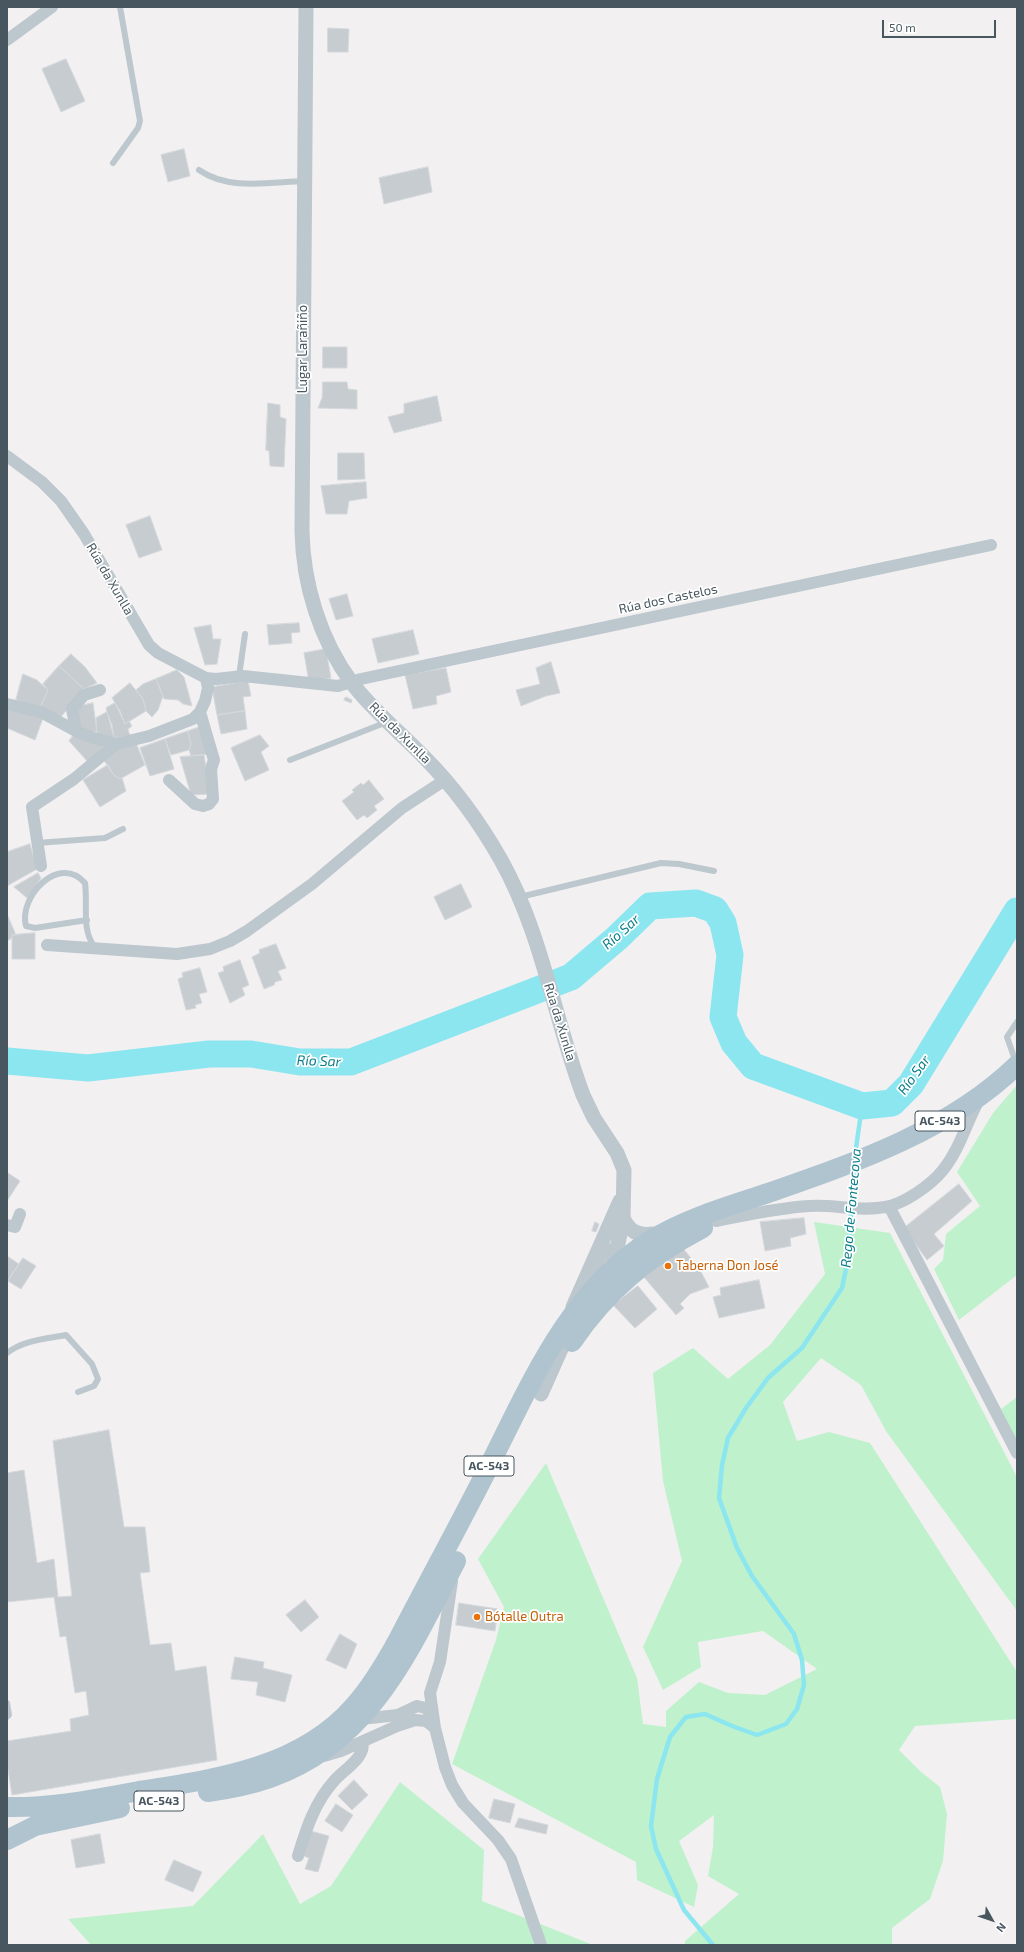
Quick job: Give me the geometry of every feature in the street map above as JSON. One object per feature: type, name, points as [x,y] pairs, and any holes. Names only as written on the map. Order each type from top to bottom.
[{"type":"main road","name":"AC-543","points":[[7,1807],[34,1807],[72,1802],[211,1780],[272,1761],[305,1746],[341,1720],[363,1696],[399,1638],[535,1377],[564,1329],[587,1297],[611,1259],[677,1227],[894,1145],[950,1116],[984,1092],[1016,1058]]},
{"type":"main road","name":"AC-543","points":[[7,1840],[21,1831],[42,1824],[253,1784],[275,1776],[310,1759],[339,1740],[362,1719],[394,1676],[456,1560],[541,1394],[574,1338],[613,1291],[647,1262],[708,1225],[798,1182]]},
{"type":"main road","name":"AC-543","points":[[211,1780],[230,1780],[281,1766],[314,1748],[348,1723],[362,1719]]},
{"type":"main road","points":[[7,1823],[7,1828]]},
{"type":"street","points":[[7,40],[52,7]]},
{"type":"street","name":"Lugar Larañiño","points":[[306,7],[302,550],[307,581],[317,613],[326,636],[351,682]]},
{"type":"street","name":"Rúa da Xunlla","points":[[7,456],[42,482],[61,500],[84,534],[149,645],[158,653],[206,678],[216,679],[239,676],[338,686],[351,682],[388,722],[424,756],[445,780],[466,806],[493,848],[518,898],[546,975],[585,1100],[594,1118],[617,1153],[624,1170],[623,1218],[611,1259],[584,1283],[564,1329]]},
{"type":"street","name":"Rúa dos Castelos","points":[[351,682],[991,545]]},
{"type":"street","points":[[41,866],[32,806],[74,779],[116,744],[149,736],[193,719],[200,712],[208,688],[206,678]]},
{"type":"street","points":[[76,731],[72,708],[84,695],[100,690]]},
{"type":"street","points":[[7,704],[41,712],[76,731],[93,738],[116,744]]},
{"type":"street","points":[[169,780],[195,804],[203,806],[210,804],[213,799],[210,769],[214,760],[200,712]]},
{"type":"street","points":[[46,945],[177,954],[210,949],[230,941],[247,931],[312,884],[402,808],[445,780]]},
{"type":"street","points":[[611,1259],[660,1245],[708,1225],[785,1208],[818,1205],[870,1208],[889,1206],[917,1192],[930,1183],[944,1169],[956,1152],[969,1120],[984,1092]]},
{"type":"street","name":"Rúa da Xunlla","points":[[611,1259],[623,1195]]},
{"type":"street","points":[[889,1206],[1017,1453]]},
{"type":"street","points":[[7,1225],[15,1227],[20,1214]]},
{"type":"street","points":[[623,1218],[627,1227],[636,1234],[654,1234],[677,1227]]},
{"type":"street","points":[[541,1394],[569,1333],[602,1290],[611,1259],[654,1234]]},
{"type":"street","points":[[456,1560],[440,1662],[430,1697],[432,1718],[445,1767],[452,1785],[463,1803],[498,1840],[511,1859],[541,1945]]},
{"type":"street","points":[[362,1719],[383,1718],[402,1714],[417,1706],[432,1718]]},
{"type":"street","points":[[405,1723],[414,1714],[432,1718]]},
{"type":"street","points":[[310,1759],[331,1754],[405,1723],[421,1720],[430,1723],[432,1718]]},
{"type":"street","points":[[298,1856],[308,1824],[315,1809],[334,1781],[358,1756],[362,1748],[362,1742]]},
{"type":"lane","points":[[113,163],[138,128],[140,121],[120,7]]},
{"type":"lane","points":[[199,170],[210,177],[225,181],[250,184],[304,181]]},
{"type":"lane","points":[[239,676],[245,634]]},
{"type":"lane","points":[[290,760],[388,722]]},
{"type":"lane","points":[[37,843],[105,838],[123,829]]},
{"type":"lane","points":[[518,898],[661,863],[679,864],[714,871]]},
{"type":"lane","points":[[87,920],[35,928],[26,926],[24,919],[28,902],[46,880],[55,874],[67,873],[78,877],[85,883],[88,936],[96,948]]},
{"type":"lane","points":[[1016,1058],[1007,1037],[1017,1022]]},
{"type":"lane","points":[[7,1353],[15,1346],[26,1342],[66,1335],[92,1364],[98,1378],[94,1386],[78,1392]]},
{"type":"lane","points":[[7,1703],[9,1715],[7,1717]]},
{"type":"green space","points":[[1017,1085],[1017,1275],[959,1320],[934,1269],[943,1260],[946,1234],[980,1206],[957,1172],[993,1113]]},
{"type":"green space","points":[[814,1222],[890,1233],[1017,1477],[1017,1611],[886,1431],[861,1385],[821,1358],[783,1402],[797,1441],[829,1432],[870,1443],[1017,1672],[1017,1719],[915,1726],[899,1750],[920,1771],[940,1787],[947,1814],[943,1861],[930,1899],[892,1928],[892,1945],[685,1945],[685,1941],[739,1894],[708,1876],[713,1847],[714,1815],[679,1841],[698,1885],[694,1907],[637,1880],[636,1862],[452,1764],[496,1640],[504,1607],[478,1559],[546,1463],[637,1678],[643,1724],[666,1727],[666,1711],[699,1682],[728,1693],[765,1695],[817,1669],[763,1631],[698,1642],[701,1667],[663,1690],[643,1647],[682,1561],[663,1481],[653,1373],[693,1348],[728,1379],[770,1345],[825,1274]]},
{"type":"green space","points":[[1017,1397],[1017,1441],[1001,1409]]},
{"type":"green space","points":[[400,1782],[484,1850],[482,1901],[593,1945],[91,1945],[68,1919],[193,1906],[263,1834],[300,1904],[331,1886]]},
{"type":"building","points":[[328,28],[349,29],[348,52],[328,52]]},
{"type":"building","points":[[66,59],[85,101],[61,112],[42,69]]},
{"type":"building","points":[[184,149],[190,176],[168,182],[161,155]]},
{"type":"building","points":[[428,167],[432,192],[384,204],[379,178]]},
{"type":"building","points":[[323,347],[347,347],[347,368],[323,368]]},
{"type":"building","points":[[323,382],[347,382],[348,389],[357,390],[357,409],[318,408],[322,398]]},
{"type":"building","points":[[437,396],[442,421],[394,433],[388,417],[404,413],[404,404]]},
{"type":"building","points":[[268,403],[280,405],[280,417],[286,419],[284,467],[270,466],[269,451],[266,450]]},
{"type":"building","points":[[338,453],[364,453],[365,479],[338,480]]},
{"type":"building","points":[[366,482],[367,498],[349,501],[347,514],[326,514],[321,486]]},
{"type":"building","points":[[150,516],[162,550],[139,558],[126,525]]},
{"type":"building","points":[[347,594],[353,616],[336,620],[329,599]]},
{"type":"building","points":[[299,623],[300,632],[291,633],[292,643],[269,645],[267,625]]},
{"type":"building","points":[[211,625],[213,639],[221,639],[217,664],[205,665],[194,628]]},
{"type":"building","points":[[413,630],[419,654],[378,663],[372,639]]},
{"type":"building","points":[[326,649],[331,678],[309,682],[304,653]]},
{"type":"building","points":[[71,654],[85,667],[97,683],[84,689],[59,666]]},
{"type":"building","points":[[551,662],[560,693],[546,696],[521,706],[516,690],[540,684],[536,668]]},
{"type":"building","points":[[59,666],[84,689],[60,718],[40,708],[48,690],[43,684]]},
{"type":"building","points":[[446,668],[451,692],[436,696],[437,704],[413,709],[405,675]]},
{"type":"building","points":[[177,670],[184,677],[192,706],[183,704],[178,700],[164,699],[156,679]]},
{"type":"building","points":[[23,674],[37,680],[48,690],[40,708],[16,700]]},
{"type":"building","points":[[156,679],[163,696],[158,710],[152,717],[146,711],[143,699],[136,690],[143,684]]},
{"type":"building","points":[[248,681],[251,696],[243,697],[245,711],[217,715],[212,687]]},
{"type":"building","points":[[130,683],[143,699],[146,711],[125,724],[120,711],[112,698]]},
{"type":"building","points":[[346,697],[352,700],[351,703],[344,700]]},
{"type":"building","points":[[93,703],[97,732],[82,732],[76,707]]},
{"type":"building","points":[[115,703],[125,724],[129,721],[132,726],[128,729],[130,736],[114,738],[106,708]]},
{"type":"building","points":[[7,706],[43,718],[35,740],[7,728]]},
{"type":"building","points":[[245,711],[247,729],[221,734],[217,715]]},
{"type":"building","points":[[107,712],[112,725],[114,738],[97,737],[96,718]]},
{"type":"building","points":[[203,726],[209,754],[191,756],[189,750],[191,744],[188,731]]},
{"type":"building","points":[[188,731],[191,744],[189,750],[171,755],[165,739]]},
{"type":"building","points":[[75,733],[99,742],[104,749],[88,762],[69,741]]},
{"type":"building","points":[[260,735],[269,746],[261,752],[269,770],[245,781],[231,748]]},
{"type":"building","points":[[165,739],[174,769],[150,776],[140,748]]},
{"type":"building","points":[[136,743],[145,765],[120,779],[113,774],[103,759],[125,744]]},
{"type":"building","points":[[204,755],[210,794],[191,795],[180,757]]},
{"type":"building","points":[[108,765],[113,774],[120,779],[122,778],[126,791],[100,807],[83,780]]},
{"type":"building","points":[[369,780],[384,799],[374,806],[377,810],[367,818],[364,815],[357,820],[342,801],[354,792],[352,790],[361,783],[363,785]]},
{"type":"building","points":[[30,844],[37,869],[7,886],[7,852]]},
{"type":"building","points":[[38,873],[41,878],[27,898],[14,887]]},
{"type":"building","points":[[461,884],[472,907],[445,920],[434,897]]},
{"type":"building","points":[[7,914],[16,935],[12,935],[12,938],[7,941]]},
{"type":"building","points":[[35,933],[35,959],[12,959],[12,935]]},
{"type":"building","points":[[276,944],[286,968],[278,971],[282,980],[275,982],[274,985],[264,989],[252,957],[260,953],[259,950]]},
{"type":"building","points":[[240,960],[249,985],[242,988],[245,995],[230,1003],[218,973],[224,971],[223,967]]},
{"type":"building","points":[[200,968],[207,992],[199,994],[202,1003],[195,1005],[196,1008],[186,1010],[178,979],[183,977],[182,973]]},
{"type":"building","points":[[8,1173],[20,1181],[7,1201],[7,1174]]},
{"type":"building","points":[[959,1184],[972,1201],[934,1234],[944,1246],[927,1260],[904,1228]]},
{"type":"building","points":[[804,1218],[806,1234],[790,1238],[791,1246],[765,1251],[760,1222]]},
{"type":"building","points":[[595,1222],[599,1224],[596,1232],[592,1231]]},
{"type":"building","points":[[682,1247],[699,1268],[709,1287],[690,1294],[680,1304],[684,1308],[676,1315],[644,1277]]},
{"type":"building","points":[[7,1256],[19,1264],[7,1282]]},
{"type":"building","points":[[23,1258],[36,1266],[21,1289],[8,1281]]},
{"type":"building","points":[[759,1280],[765,1308],[719,1318],[713,1297],[721,1295],[720,1288]]},
{"type":"building","points":[[638,1286],[657,1309],[635,1328],[613,1305]]},
{"type":"building","points":[[109,1430],[124,1527],[145,1527],[150,1572],[140,1573],[150,1645],[171,1643],[175,1671],[206,1666],[217,1760],[12,1795],[7,1763],[7,1741],[71,1731],[70,1719],[89,1715],[86,1691],[75,1693],[66,1636],[60,1637],[54,1597],[7,1602],[7,1473],[24,1470],[37,1563],[54,1559],[58,1597],[72,1596],[53,1441]]},
{"type":"building","points":[[305,1600],[319,1617],[301,1632],[286,1615]]},
{"type":"building","name":"Bótalle Outra","points":[[459,1603],[498,1609],[495,1631],[456,1625]]},
{"type":"building","points":[[340,1634],[357,1644],[346,1669],[326,1660]]},
{"type":"building","points":[[235,1657],[264,1662],[263,1668],[292,1675],[285,1702],[256,1695],[258,1682],[231,1679]]},
{"type":"building","points":[[354,1780],[368,1795],[352,1810],[338,1796]]},
{"type":"building","points":[[494,1799],[515,1804],[510,1823],[489,1818]]},
{"type":"building","points":[[336,1804],[353,1815],[342,1832],[325,1821]]},
{"type":"building","points":[[519,1818],[548,1825],[546,1834],[515,1827]]},
{"type":"building","points":[[311,1831],[329,1836],[318,1872],[305,1869],[309,1858],[304,1856]]},
{"type":"building","points":[[100,1834],[105,1863],[76,1868],[71,1840]]},
{"type":"building","points":[[174,1860],[202,1872],[193,1892],[165,1880]]},
{"type":"waterway","name":"Río Sar","points":[[7,1061],[88,1068],[209,1054],[251,1054],[300,1062],[351,1062],[571,977],[617,938],[650,906],[696,903],[715,910],[723,923],[730,955],[723,1017],[734,1043],[753,1066],[862,1106],[892,1103],[911,1084],[1017,911]]},
{"type":"waterway","name":"Rego de Fontecova","points":[[855,1155],[862,1106]]},
{"type":"waterway","name":"Rego de Fontecova","points":[[713,1945],[684,1910],[656,1849],[651,1826],[657,1779],[670,1737],[686,1717],[705,1714],[757,1735],[786,1724],[797,1709],[804,1685],[802,1660],[794,1634],[752,1576],[737,1548],[719,1498],[722,1465],[728,1438],[746,1408],[768,1378],[802,1348],[842,1288],[848,1259],[854,1168]]},
{"type":"place","name":"Taberna Don José","points":[[668,1266]]},
{"type":"place","name":"Bótalle Outra","points":[[477,1617]]}]
